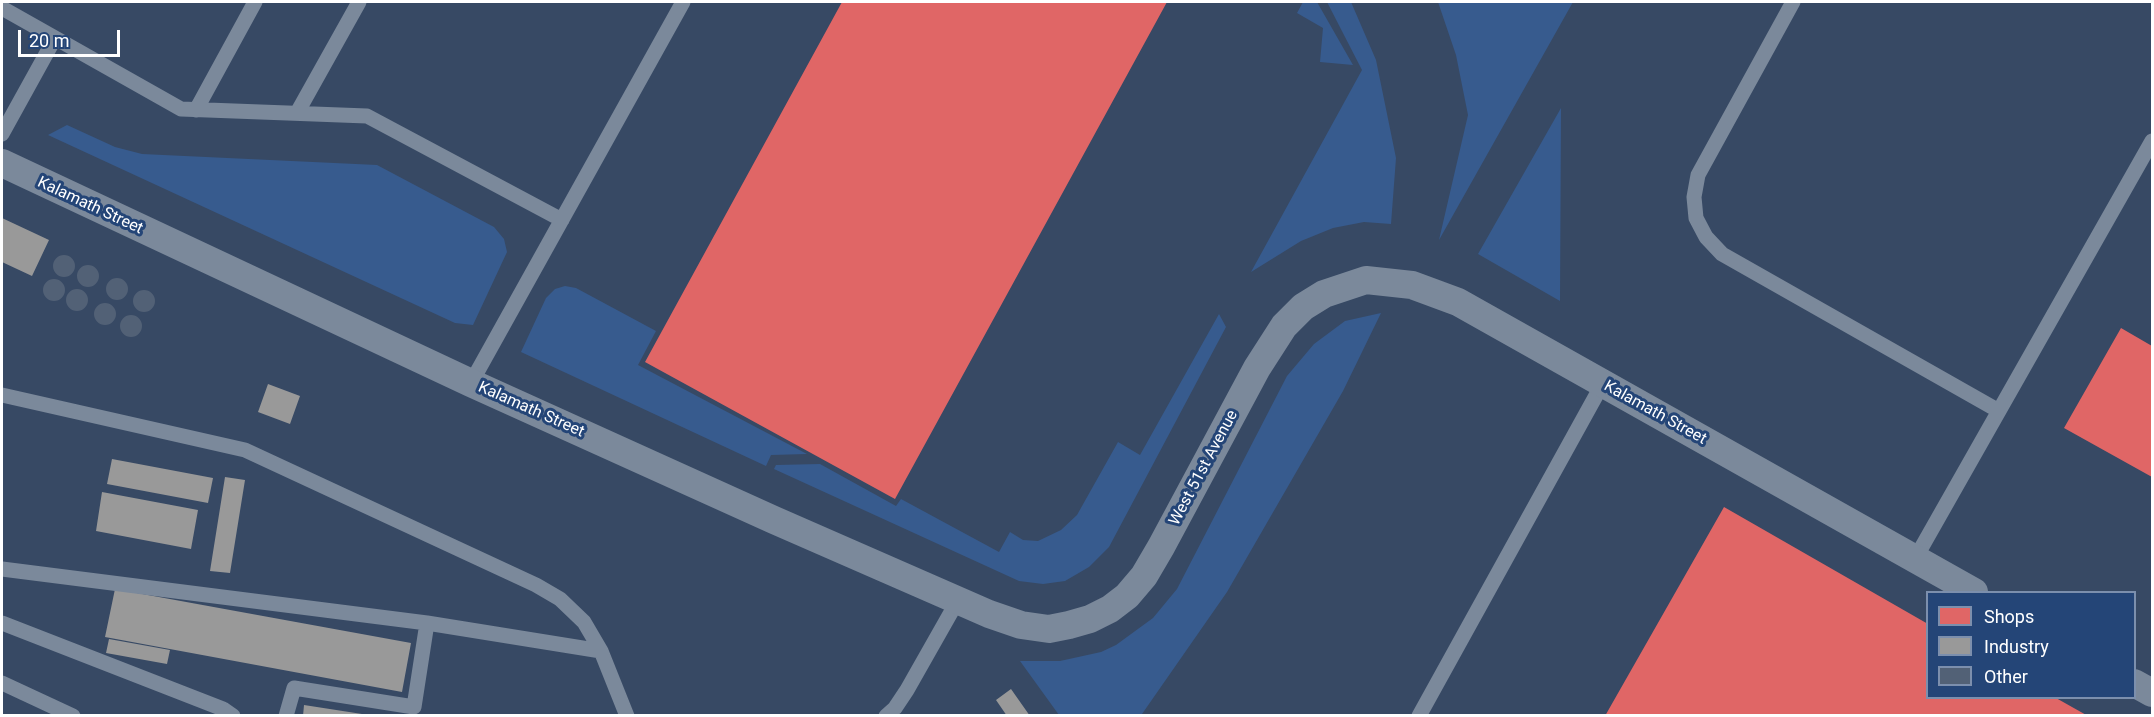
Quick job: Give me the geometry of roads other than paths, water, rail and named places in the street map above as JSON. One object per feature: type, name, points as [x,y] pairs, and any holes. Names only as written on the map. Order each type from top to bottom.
[{"type":"street","name":"Kalamath Street","points":[[2,163],[471,383],[958,600],[1021,625],[1049,629],[1069,625]]},
{"type":"street","name":"Kalamath Street","points":[[1324,294],[1366,280],[1393,280],[1435,292],[1603,383],[1972,591]]},
{"type":"street","name":"West 51st Avenue","points":[[1069,625],[1090,619],[1110,609],[1127,596],[1144,576],[1270,346],[1297,314],[1324,294]]},
{"type":"street","points":[[2136,684],[2152,693]]},
{"type":"lane","points":[[196,110],[255,2]]},
{"type":"lane","points":[[297,113],[359,2]]},
{"type":"lane","points":[[471,383],[683,2]]},
{"type":"lane","points":[[1793,2],[1698,175],[1694,197],[1696,218],[1706,237],[1722,254],[1999,411]]},
{"type":"lane","points":[[2,8],[180,110],[367,116],[562,220]]},
{"type":"lane","points":[[2,134],[55,38]]},
{"type":"lane","points":[[1915,559],[2152,141]]},
{"type":"lane","points":[[1419,716],[1603,383]]},
{"type":"lane","points":[[2,395],[245,450],[536,585],[560,599],[584,622],[601,651],[627,716]]},
{"type":"lane","points":[[2,569],[427,624],[601,651]]},
{"type":"lane","points":[[886,716],[895,708],[907,690],[958,600]]},
{"type":"lane","points":[[2,623],[223,709],[233,716]]},
{"type":"lane","points":[[286,716],[294,688],[414,707],[427,624]]},
{"type":"lane","points":[[2,683],[73,716]]}]
